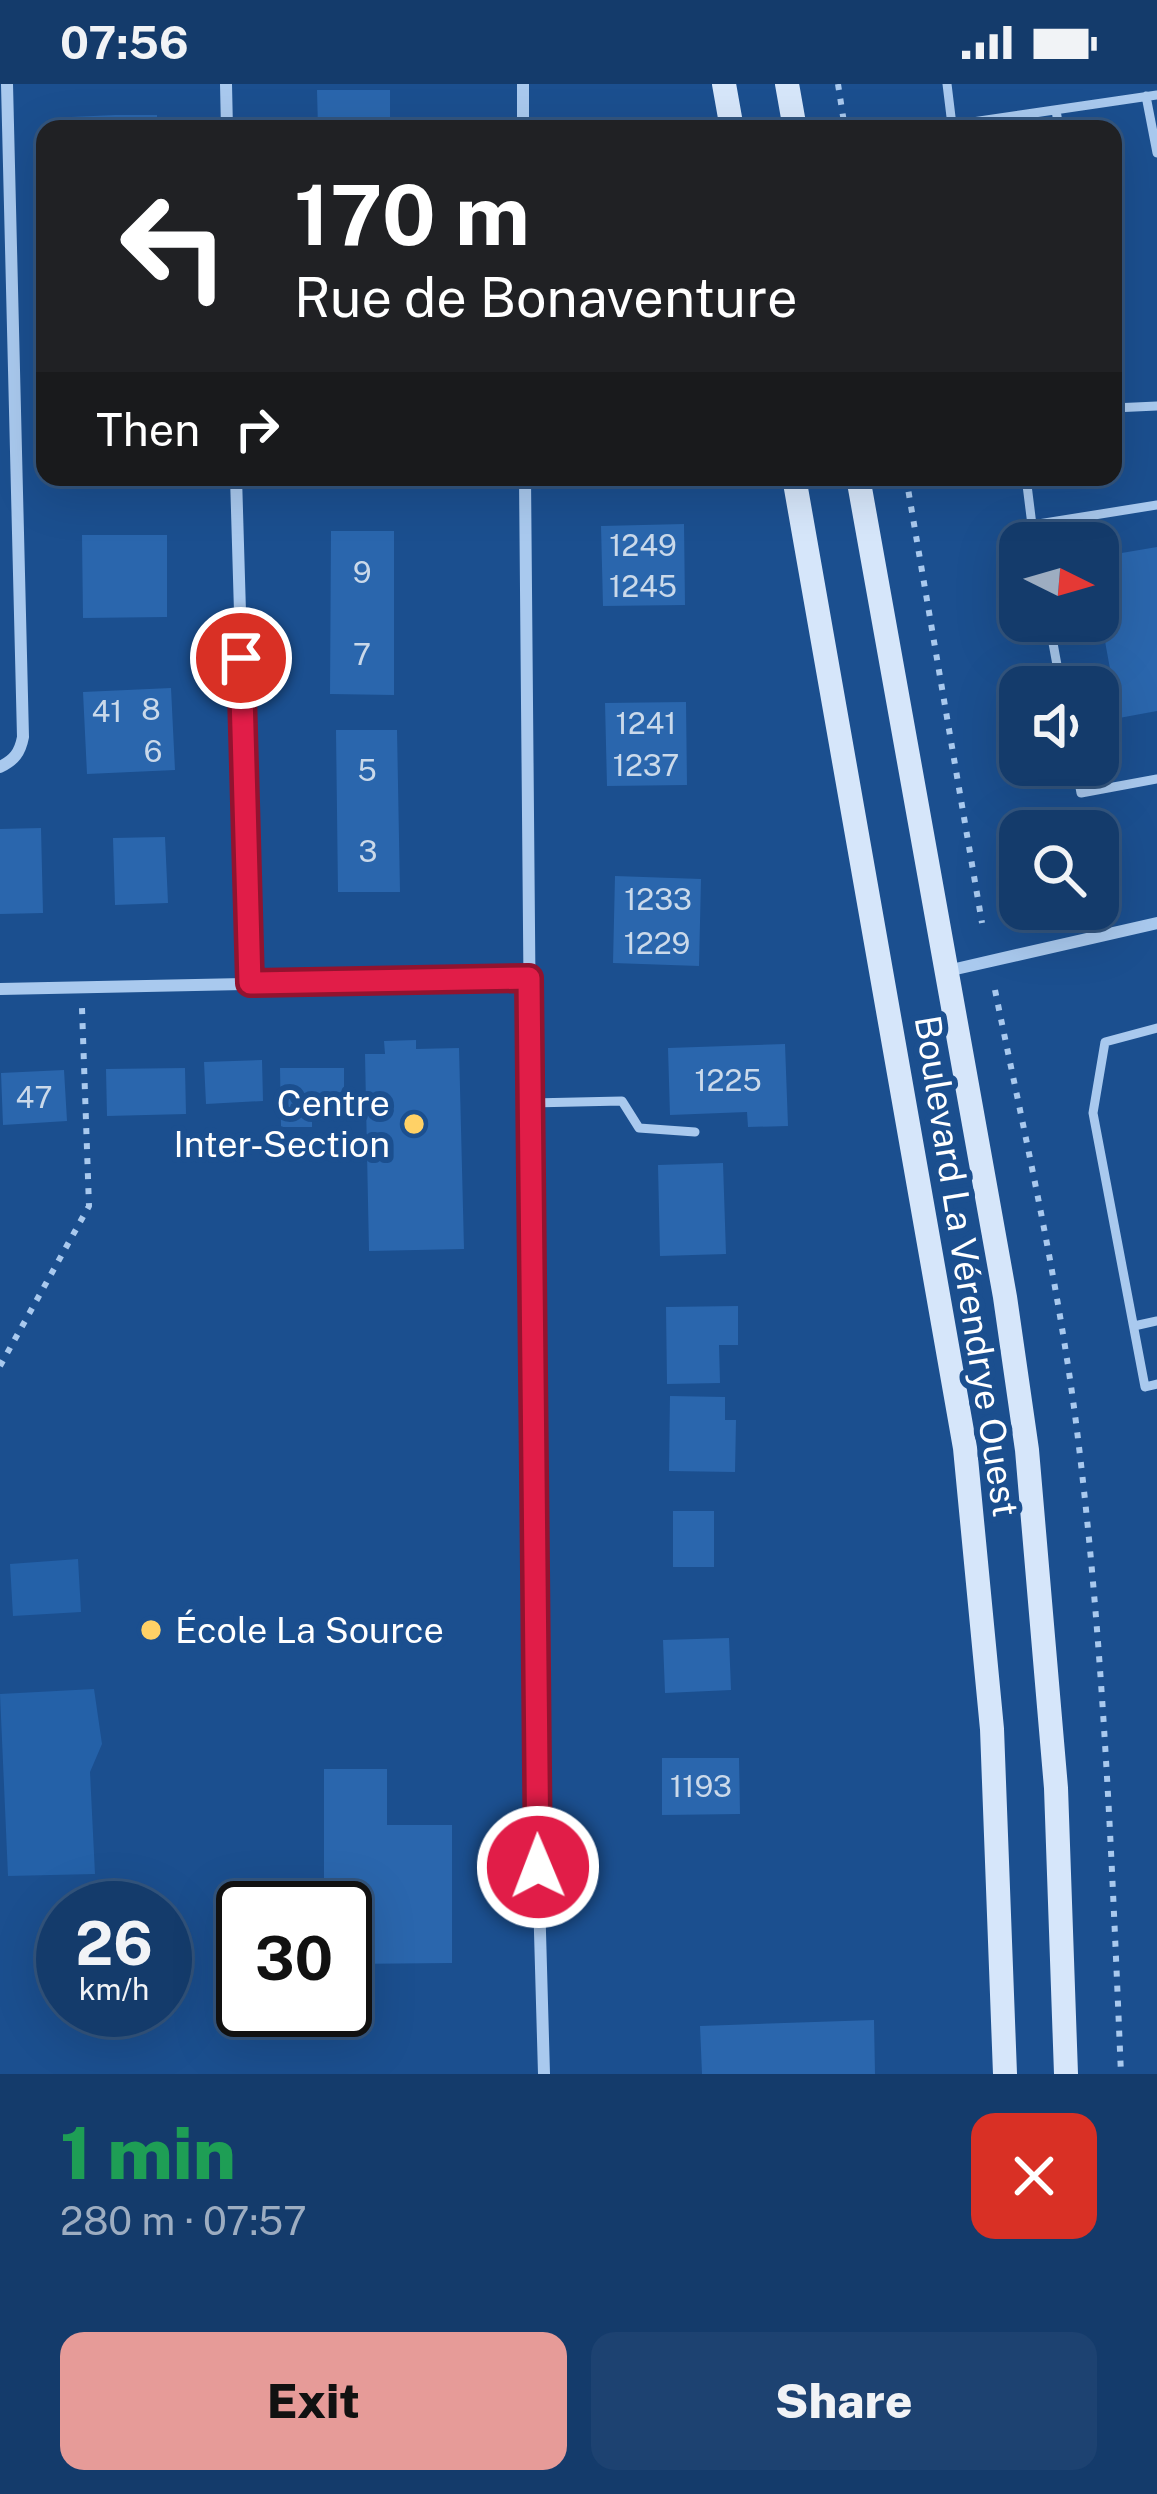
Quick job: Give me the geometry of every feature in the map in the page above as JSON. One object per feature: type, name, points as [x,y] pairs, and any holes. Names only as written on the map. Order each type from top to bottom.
[{"type":"main road","points":[[724,84],[730,120]]},
{"type":"main road","points":[[787,84],[793,120]]},
{"type":"main road","name":"Boulevard La Vérendrye Ouest","points":[[796,486],[964,1448],[992,1729],[1006,2074]]},
{"type":"main road","name":"Boulevard La Vérendrye Ouest","points":[[860,486],[1005,1297],[1036,1524],[1056,1788],[1066,2074]]},
{"type":"street","points":[[0,767],[21,750],[22,737],[7,84]]},
{"type":"street","points":[[226,84],[227,120]]},
{"type":"street","points":[[523,84],[523,120]]},
{"type":"street","points":[[236,486],[250,983]]},
{"type":"street","points":[[525,486],[537,1826],[544,2074]]},
{"type":"street","points":[[947,970],[1157,923]]},
{"type":"street","points":[[0,989],[529,978]]},
{"type":"lane","points":[[947,84],[951,120]]},
{"type":"lane","points":[[995,120],[1152,96],[1157,153]]},
{"type":"lane","points":[[1056,110],[1057,120]]},
{"type":"lane","points":[[1122,408],[1157,406]]},
{"type":"lane","points":[[1027,486],[1032,522]]},
{"type":"lane","points":[[1051,522],[1157,505]]},
{"type":"lane","points":[[1080,786],[1081,794],[1157,779]]},
{"type":"lane","points":[[1157,1028],[1106,1042],[1094,1113],[1145,1387],[1157,1384]]},
{"type":"lane","points":[[531,1103],[622,1101],[639,1128],[695,1132]]},
{"type":"lane","points":[[1134,1326],[1157,1321]]},
{"type":"path","points":[[838,84],[844,120]]},
{"type":"path","points":[[908,486],[982,923]]},
{"type":"path","points":[[0,1366],[89,1206],[82,987]]},
{"type":"path","points":[[995,990],[1053,1272],[1079,1443],[1105,1737],[1120,2074]]},
{"type":"shaded area","points":[[78,1559],[81,1612],[13,1616],[10,1564]]},
{"type":"shaded area","points":[[94,1689],[102,1744],[90,1772],[95,1874],[8,1876],[0,1694]]},
{"type":"building","points":[[317,90],[390,90],[390,120],[318,120]]},
{"type":"building","points":[[157,115],[157,120],[71,120]]},
{"type":"building","points":[[684,524],[685,605],[603,606],[601,526]]},
{"type":"building","points":[[331,531],[394,531],[394,695],[330,694]]},
{"type":"building","points":[[82,535],[167,535],[167,617],[83,618]]},
{"type":"building","points":[[1157,547],[1157,711],[1119,718],[1119,666],[1110,666],[1105,642],[1119,642],[1119,553]]},
{"type":"building","points":[[171,688],[175,770],[87,774],[83,692]]},
{"type":"building","points":[[686,702],[687,785],[607,786],[605,703]]},
{"type":"building","points":[[336,730],[397,730],[400,892],[338,892]]},
{"type":"building","points":[[41,828],[43,913],[0,914],[0,829]]},
{"type":"building","points":[[165,837],[168,903],[115,905],[113,838]]},
{"type":"building","points":[[615,876],[701,879],[699,966],[613,963]]},
{"type":"building","name":"Centre Inter-Section","points":[[416,1040],[416,1049],[459,1048],[464,1249],[369,1251],[365,1054],[385,1054],[384,1041]]},
{"type":"building","points":[[785,1044],[788,1126],[748,1127],[747,1112],[670,1115],[668,1048]]},
{"type":"building","points":[[262,1060],[263,1101],[206,1104],[204,1062]]},
{"type":"building","points":[[185,1068],[186,1114],[107,1116],[106,1069]]},
{"type":"building","points":[[280,1068],[344,1068],[344,1109],[312,1109],[312,1127],[281,1127]]},
{"type":"building","points":[[64,1070],[67,1121],[3,1125],[1,1073]]},
{"type":"building","points":[[723,1163],[726,1254],[660,1256],[658,1165]]},
{"type":"building","points":[[738,1306],[738,1345],[719,1345],[720,1383],[667,1384],[666,1307]]},
{"type":"building","points":[[670,1396],[725,1397],[725,1420],[736,1420],[735,1472],[669,1471]]},
{"type":"building","points":[[673,1511],[714,1511],[714,1567],[673,1567]]},
{"type":"building","points":[[729,1638],[731,1690],[665,1693],[663,1640]]},
{"type":"building","points":[[662,1758],[739,1758],[740,1814],[662,1815]]},
{"type":"building","points":[[324,1769],[387,1769],[387,1825],[452,1825],[452,1963],[372,1964],[372,1881],[324,1881]]},
{"type":"building","points":[[874,2020],[875,2074],[702,2074],[700,2026]]},
{"type":"place","name":"Centre Inter-Section","points":[[414,1124]]},
{"type":"place","name":"École La Source","points":[[151,1630]]},
{"type":"route","points":[[241,658],[250,983],[529,978],[538,1867]]}]
